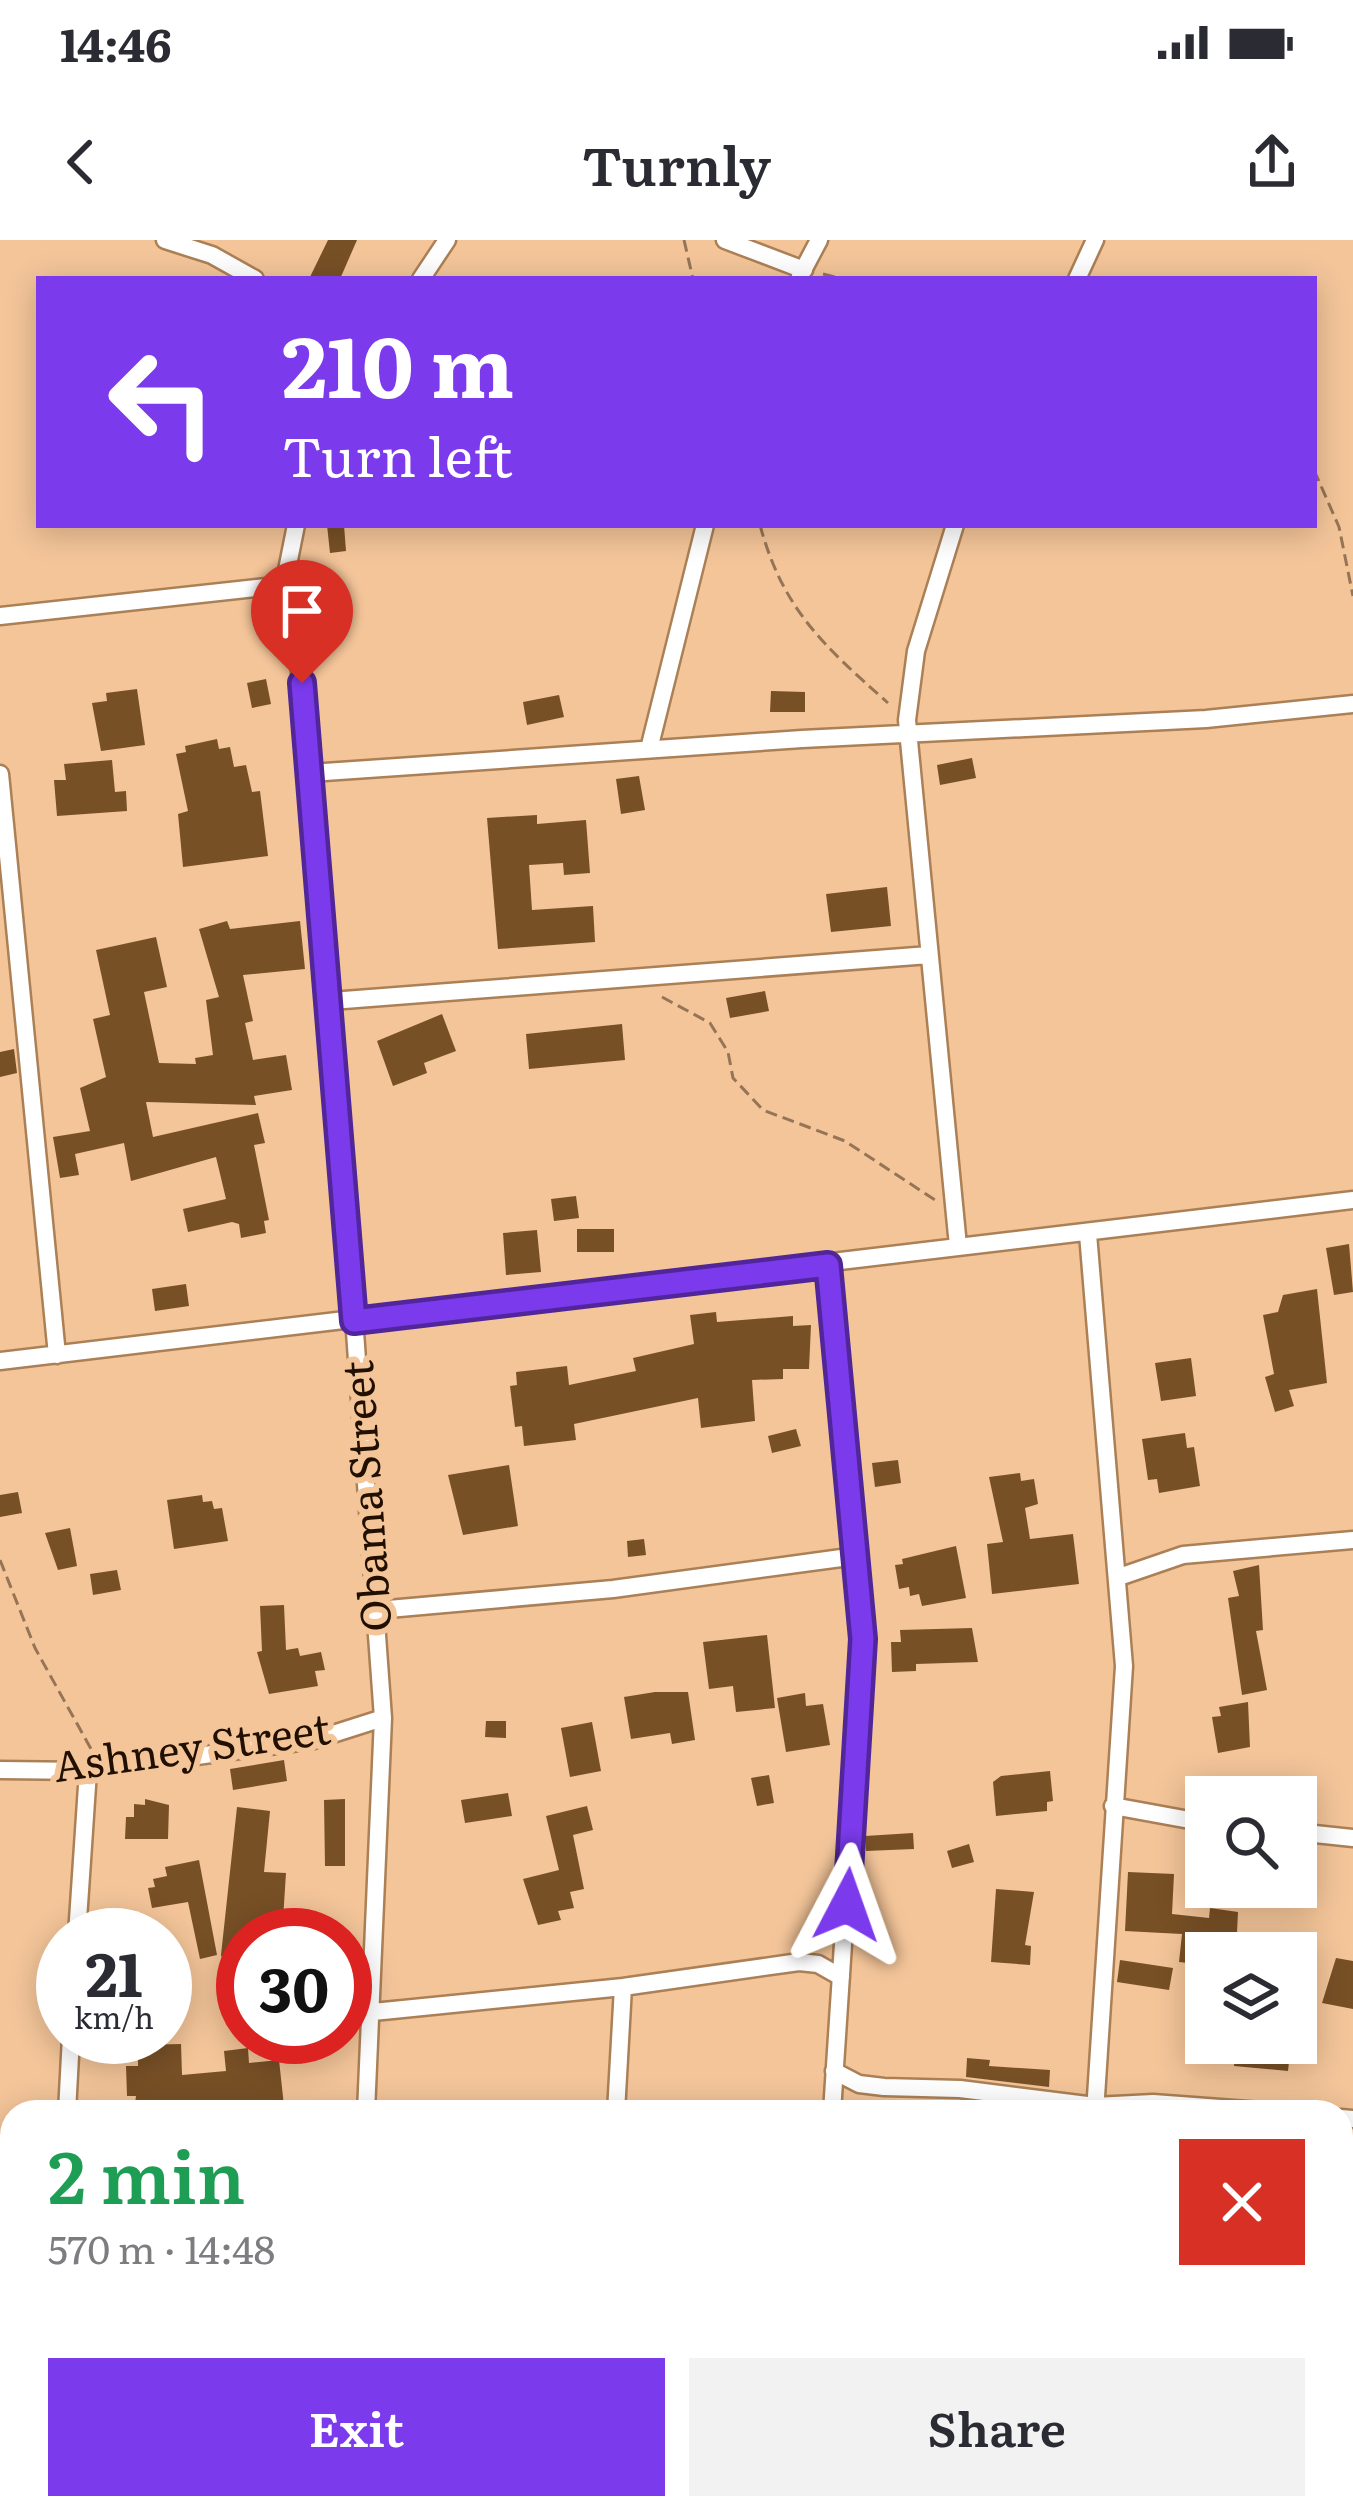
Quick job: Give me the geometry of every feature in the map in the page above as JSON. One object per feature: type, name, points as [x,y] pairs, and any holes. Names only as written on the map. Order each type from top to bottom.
[{"type":"street","points":[[165,240],[212,255],[250,276]]},
{"type":"street","points":[[424,276],[447,240]]},
{"type":"street","points":[[725,240],[801,274],[819,240]]},
{"type":"street","points":[[1078,276],[1095,240]]},
{"type":"street","name":"Obama Street","points":[[295,528],[284,586],[310,773],[331,1000],[382,1718],[367,2100]]},
{"type":"street","points":[[650,749],[704,528]]},
{"type":"street","points":[[954,528],[916,651],[908,728],[950,1206],[958,1246]]},
{"type":"street","points":[[0,616],[284,586]]},
{"type":"street","points":[[310,773],[908,728],[1206,719],[1353,704]]},
{"type":"street","points":[[0,774],[57,1355]]},
{"type":"street","points":[[331,1000],[929,955]]},
{"type":"street","points":[[0,1361],[1353,1200]]},
{"type":"street","points":[[1088,1234],[1124,1666],[1096,2100]]},
{"type":"street","points":[[828,1265],[863,1639],[833,2100]]},
{"type":"street","points":[[1119,1577],[1183,1555],[1353,1540]]},
{"type":"street","points":[[377,1610],[613,1589],[856,1556]]},
{"type":"street","name":"Ashney Street","points":[[0,1770],[88,1771],[314,1740],[382,1718]]},
{"type":"street","points":[[79,1908],[88,1771]]},
{"type":"street","points":[[1113,1806],[1185,1819]]},
{"type":"street","points":[[1317,1834],[1353,1838]]},
{"type":"street","points":[[373,2012],[623,1987],[799,1962],[818,1964],[841,1977]]},
{"type":"street","points":[[617,2100],[623,1987]]},
{"type":"street","points":[[68,2100],[70,2064]]},
{"type":"street","points":[[834,2071],[859,2084],[959,2089],[1034,2100]]},
{"type":"path","points":[[684,240],[692,276]]},
{"type":"path","points":[[1317,477],[1339,527],[1353,596]]},
{"type":"path","points":[[761,528],[794,609],[908,728]]},
{"type":"path","points":[[656,994],[710,1023],[728,1052],[733,1078],[763,1110],[830,1133],[896,1179],[950,1206]]},
{"type":"path","points":[[0,1560],[35,1648],[76,1714],[92,1751],[108,1768]]},
{"type":"building","points":[[328,240],[357,240],[341,276],[310,276]]},
{"type":"building","points":[[327,528],[344,528],[346,551],[330,553]]},
{"type":"building","points":[[266,679],[271,704],[252,708],[247,683]]},
{"type":"building","points":[[137,689],[145,745],[101,751],[92,703],[107,701],[106,693]]},
{"type":"building","points":[[771,691],[805,692],[805,712],[770,712]]},
{"type":"building","points":[[559,695],[564,717],[527,725],[523,702]]},
{"type":"building","points":[[217,739],[219,749],[230,747],[234,767],[246,765],[252,792],[260,791],[268,856],[183,867],[178,814],[188,811],[176,754],[186,752],[185,746]]},
{"type":"building","points":[[972,758],[976,778],[940,785],[937,765]]},
{"type":"building","points":[[112,760],[115,792],[126,791],[127,811],[57,816],[54,780],[66,780],[64,764]]},
{"type":"building","points":[[639,776],[645,810],[621,814],[616,779]]},
{"type":"building","points":[[537,815],[537,824],[586,820],[590,873],[564,875],[563,863],[529,865],[532,910],[593,906],[595,942],[498,949],[487,818]]},
{"type":"building","points":[[887,887],[891,926],[831,932],[826,894]]},
{"type":"building","points":[[227,921],[230,929],[300,921],[305,969],[243,975],[253,1021],[245,1023],[253,1060],[286,1055],[292,1090],[254,1096],[256,1105],[146,1102],[153,1137],[258,1113],[265,1143],[254,1145],[269,1220],[264,1221],[266,1233],[241,1238],[239,1224],[232,1222],[188,1232],[183,1209],[226,1199],[216,1157],[131,1181],[124,1143],[75,1154],[79,1175],[60,1178],[53,1137],[90,1131],[80,1088],[106,1077],[93,1019],[110,1015],[96,950],[156,937],[167,987],[144,992],[159,1063],[196,1064],[195,1058],[213,1055],[206,1000],[219,997],[199,929]]},
{"type":"building","points":[[765,991],[769,1011],[730,1018],[726,998]]},
{"type":"building","points":[[442,1014],[456,1051],[424,1063],[427,1073],[393,1086],[377,1041]]},
{"type":"building","points":[[622,1024],[625,1060],[529,1069],[526,1034]]},
{"type":"building","points":[[14,1049],[17,1073],[0,1077],[0,1052]]},
{"type":"building","points":[[576,1196],[579,1218],[554,1221],[551,1199]]},
{"type":"building","points":[[577,1229],[614,1229],[614,1252],[577,1252]]},
{"type":"building","points":[[537,1230],[541,1272],[506,1275],[503,1233]]},
{"type":"building","points":[[1349,1244],[1353,1292],[1334,1295],[1326,1248]]},
{"type":"building","points":[[186,1284],[189,1306],[155,1311],[152,1289]]},
{"type":"building","points":[[1317,1289],[1327,1383],[1289,1390],[1294,1406],[1275,1412],[1265,1377],[1274,1374],[1263,1315],[1278,1312],[1283,1295]]},
{"type":"building","points":[[716,1312],[717,1322],[793,1316],[793,1326],[811,1325],[809,1369],[783,1369],[783,1379],[752,1380],[755,1421],[701,1428],[698,1398],[574,1424],[576,1440],[524,1446],[522,1426],[515,1427],[510,1386],[517,1385],[516,1372],[567,1366],[569,1385],[636,1371],[633,1358],[694,1344],[690,1315]]},
{"type":"building","points":[[1191,1358],[1196,1396],[1161,1401],[1155,1363]]},
{"type":"building","points":[[796,1429],[801,1446],[772,1453],[768,1436]]},
{"type":"building","points":[[1185,1433],[1187,1448],[1194,1447],[1200,1486],[1159,1493],[1157,1479],[1148,1480],[1142,1439]]},
{"type":"building","points":[[898,1460],[901,1483],[875,1487],[872,1463]]},
{"type":"building","points":[[509,1465],[518,1526],[463,1535],[448,1475]]},
{"type":"building","points":[[1020,1473],[1021,1481],[1034,1479],[1038,1504],[1025,1508],[1030,1539],[1073,1534],[1079,1584],[992,1594],[987,1544],[1003,1542],[989,1477]]},
{"type":"building","points":[[18,1492],[22,1513],[0,1517],[0,1495]]},
{"type":"building","points":[[202,1495],[203,1502],[212,1501],[214,1509],[222,1508],[228,1541],[174,1549],[167,1500]]},
{"type":"building","points":[[70,1528],[77,1566],[58,1570],[45,1533]]},
{"type":"building","points":[[644,1539],[646,1555],[628,1557],[627,1541]]},
{"type":"building","points":[[956,1546],[966,1598],[922,1606],[919,1594],[910,1596],[909,1587],[899,1589],[895,1565],[903,1564],[902,1559]]},
{"type":"building","points":[[1259,1565],[1263,1630],[1256,1631],[1267,1690],[1242,1695],[1228,1598],[1239,1596],[1233,1571]]},
{"type":"building","points":[[117,1570],[121,1590],[93,1595],[90,1574]]},
{"type":"building","points":[[284,1605],[286,1650],[298,1648],[300,1656],[321,1652],[325,1670],[315,1671],[318,1686],[269,1694],[257,1652],[262,1651],[260,1606]]},
{"type":"building","points":[[972,1628],[978,1662],[916,1664],[916,1671],[892,1672],[891,1642],[901,1642],[900,1630]]},
{"type":"building","points":[[767,1635],[775,1708],[736,1712],[733,1686],[709,1689],[703,1642]]},
{"type":"building","points":[[688,1692],[695,1740],[672,1744],[670,1733],[631,1739],[624,1697]]},
{"type":"building","points":[[805,1693],[806,1706],[823,1704],[830,1745],[786,1752],[777,1698]]},
{"type":"building","points":[[1248,1702],[1250,1747],[1218,1753],[1212,1717],[1221,1716],[1219,1707]]},
{"type":"building","points":[[486,1721],[506,1721],[506,1738],[485,1737]]},
{"type":"building","points":[[592,1722],[601,1771],[570,1777],[561,1728]]},
{"type":"building","points":[[284,1760],[287,1781],[233,1790],[230,1769]]},
{"type":"building","points":[[1050,1771],[1053,1801],[1047,1802],[1047,1811],[996,1816],[993,1782],[1001,1776]]},
{"type":"building","points":[[769,1775],[774,1803],[757,1806],[751,1778]]},
{"type":"building","points":[[508,1793],[512,1816],[465,1823],[461,1800]]},
{"type":"building","points":[[145,1799],[169,1805],[168,1839],[125,1839],[126,1817],[134,1817],[134,1804],[145,1805]]},
{"type":"building","points":[[345,1799],[345,1866],[325,1866],[324,1800]]},
{"type":"building","points":[[587,1806],[593,1830],[573,1835],[584,1889],[570,1892],[574,1908],[558,1911],[561,1920],[538,1925],[523,1879],[559,1870],[546,1816]]},
{"type":"building","points":[[237,1807],[270,1811],[264,1872],[286,1873],[284,1908],[226,1908]]},
{"type":"building","points":[[913,1833],[914,1849],[866,1851],[865,1836]]},
{"type":"building","points":[[969,1844],[974,1862],[952,1868],[947,1851]]},
{"type":"building","points":[[199,1860],[216,1955],[200,1959],[188,1902],[152,1908],[148,1888],[155,1887],[153,1879],[167,1876],[165,1867]]},
{"type":"building","points":[[1128,1872],[1174,1874],[1172,1914],[1209,1918],[1210,1908],[1238,1912],[1237,1932],[1185,1932],[1185,1963],[1179,1962],[1182,1934],[1125,1931]]},
{"type":"building","points":[[996,1889],[1034,1892],[1025,1945],[1031,1946],[1030,1965],[991,1962]]},
{"type":"building","points":[[1336,1958],[1353,1961],[1353,2009],[1322,2003]]},
{"type":"building","points":[[1120,1960],[1173,1968],[1169,1990],[1117,1982]]},
{"type":"building","points":[[967,2058],[990,2060],[989,2066],[1050,2070],[1049,2087],[966,2077]]},
{"type":"building","points":[[182,2064],[182,2075],[226,2071],[225,2064],[279,2064],[283,2100],[136,2100],[136,2096],[127,2096],[126,2066]]},
{"type":"building","points":[[1234,2064],[1289,2064],[1288,2071]]},
{"type":"route","points":[[302,683],[354,1321],[828,1265],[863,1639],[847,1905]]}]
